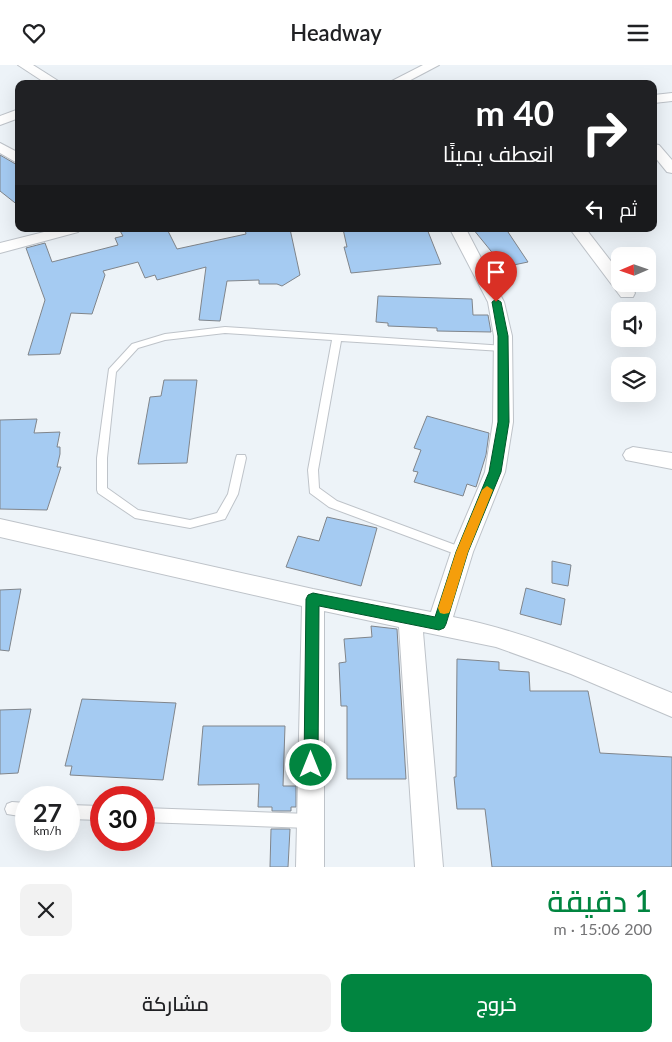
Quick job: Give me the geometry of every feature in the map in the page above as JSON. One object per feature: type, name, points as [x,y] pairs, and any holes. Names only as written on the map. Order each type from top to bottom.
[{"type":"street","points":[[24,65],[50,80]]},
{"type":"street","points":[[401,80],[433,65]]},
{"type":"street","points":[[657,99],[672,97]]},
{"type":"street","points":[[0,121],[15,115]]},
{"type":"street","points":[[0,147],[15,157]]},
{"type":"street","points":[[657,152],[672,169]]},
{"type":"street","points":[[0,247],[61,232]]},
{"type":"street","points":[[439,624],[462,552],[495,472],[503,422],[503,336],[496,302],[460,232]]},
{"type":"street","points":[[580,232],[611,272]]},
{"type":"street","points":[[633,455],[672,461]]},
{"type":"street","points":[[0,528],[313,599],[496,636],[576,665],[672,705]]},
{"type":"street","points":[[310,867],[313,599]]},
{"type":"street","points":[[410,618],[429,867]]},
{"type":"lane","points":[[240,458],[233,494],[221,516],[190,524],[135,514],[102,490],[102,458],[112,371],[135,346],[165,337],[225,330],[502,348]]},
{"type":"lane","points":[[337,337],[313,470],[314,490],[333,504],[462,552]]},
{"type":"lane","points":[[155,815],[310,821]]},
{"type":"building","points":[[0,155],[15,164],[15,203],[0,191]]},
{"type":"building","points":[[121,232],[168,232],[177,249],[246,234],[246,232],[291,232],[300,275],[282,286],[277,284],[259,284],[259,280],[227,281],[220,321],[199,320],[206,267],[157,280],[155,275],[145,278],[138,262],[103,271],[105,275],[92,314],[71,313],[60,354],[28,355],[45,300],[26,248],[45,243],[52,262],[118,245],[115,238],[123,236]]},
{"type":"building","points":[[344,232],[428,232],[441,264],[351,273],[344,247],[347,247]]},
{"type":"building","points":[[475,232],[508,232],[528,262],[504,267]]},
{"type":"building","points":[[378,296],[472,299],[473,315],[488,315],[491,332],[437,331],[437,328],[388,326],[388,323],[376,322]]},
{"type":"building","points":[[164,380],[197,380],[187,463],[138,464],[150,397],[161,396]]},
{"type":"building","points":[[427,416],[489,433],[486,455],[476,487],[467,484],[463,496],[414,482],[418,472],[413,471],[421,450],[414,448]]},
{"type":"building","points":[[37,419],[34,433],[60,432],[57,447],[60,447],[60,454],[57,467],[61,467],[47,510],[0,509],[0,420]]},
{"type":"building","points":[[327,517],[377,528],[361,586],[286,567],[298,536],[319,541]]},
{"type":"building","points":[[552,561],[571,565],[568,586],[552,583]]},
{"type":"building","points":[[526,588],[565,599],[561,625],[520,614]]},
{"type":"building","points":[[21,589],[9,651],[0,650],[0,590]]},
{"type":"building","points":[[371,626],[397,629],[406,779],[347,779],[347,706],[341,706],[339,663],[346,662],[344,639],[372,637]]},
{"type":"building","points":[[457,659],[499,662],[499,670],[529,672],[530,691],[588,691],[600,753],[672,757],[672,867],[492,867],[485,809],[457,809],[454,777],[456,777]]},
{"type":"building","points":[[82,699],[176,703],[163,780],[70,775],[72,766],[65,766]]},
{"type":"building","points":[[31,709],[18,773],[0,774],[0,710]]},
{"type":"building","points":[[203,726],[285,726],[283,786],[296,786],[296,807],[291,807],[291,811],[272,811],[272,807],[258,807],[259,784],[198,785]]},
{"type":"building","points":[[271,829],[290,829],[288,867],[270,867]]},
{"type":"slow traffic","points":[[444,608],[462,552],[487,490]]},
{"type":"route","points":[[311,765],[313,599],[439,624],[462,552],[495,472],[503,422],[503,336],[496,302]]}]
